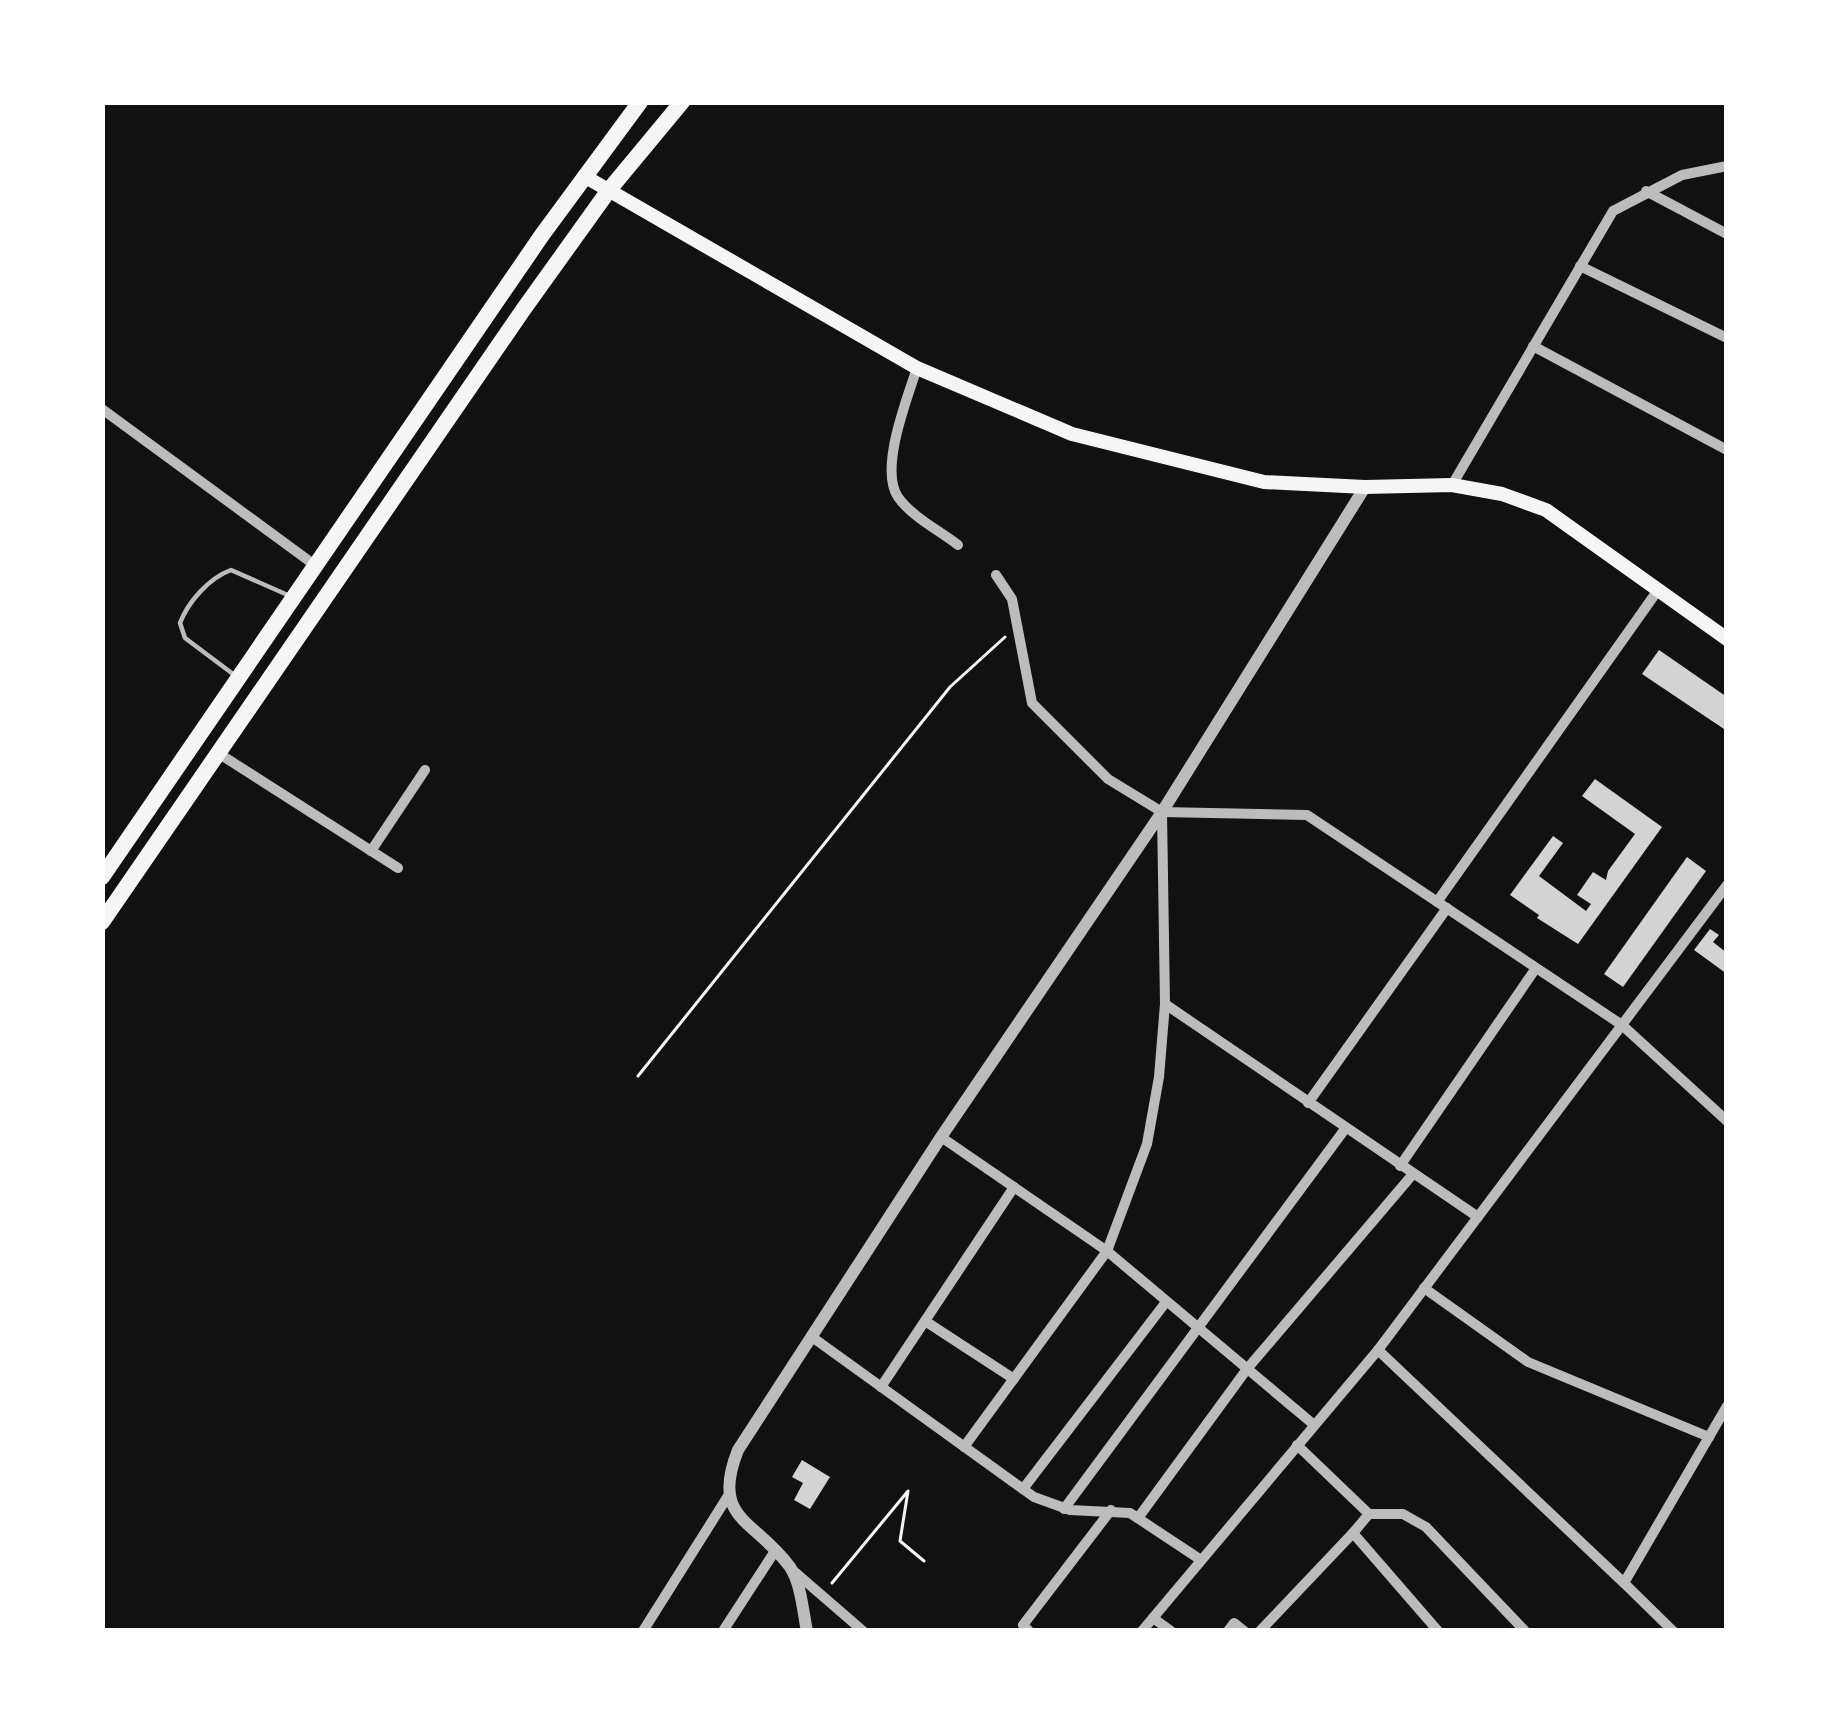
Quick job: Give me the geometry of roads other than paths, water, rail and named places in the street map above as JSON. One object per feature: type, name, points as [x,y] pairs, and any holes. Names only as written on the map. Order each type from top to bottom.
[{"type":"highway","points":[[102,877],[584,176],[640,102]]},
{"type":"highway","points":[[102,922],[609,190],[682,102]]},
{"type":"main road","points":[[584,176],[917,368],[1072,434],[1264,482],[1364,487],[1452,484],[1502,494],[1546,510],[1727,639]]},
{"type":"street","points":[[1452,484],[1612,211],[1682,175],[1727,166]]},
{"type":"street","points":[[1646,191],[1727,234]]},
{"type":"street","points":[[1580,266],[1727,338]]},
{"type":"street","points":[[1533,346],[1727,450]]},
{"type":"street","points":[[917,368],[898,427],[891,485],[901,502],[958,544]]},
{"type":"street","points":[[102,409],[316,566]]},
{"type":"street","points":[[863,1631],[734,1509],[728,1481],[738,1450],[941,1138],[1162,812],[1364,487]]},
{"type":"street","points":[[996,575],[1012,599],[1032,703],[1108,779],[1162,812],[1307,815],[1622,1025],[1727,1120]]},
{"type":"street","points":[[1308,1103],[1658,590]]},
{"type":"street","points":[[218,753],[398,868]]},
{"type":"street","points":[[370,851],[425,770]]},
{"type":"street","points":[[964,1447],[1107,1251],[1148,1144],[1165,1004],[1162,812]]},
{"type":"street","points":[[1142,1631],[1378,1349],[1727,885]]},
{"type":"street","points":[[1400,1166],[1536,968]]},
{"type":"street","points":[[1165,1004],[1478,1217]]},
{"type":"street","points":[[1064,1509],[1345,1129]]},
{"type":"street","points":[[941,1138],[1107,1251],[1313,1424]]},
{"type":"street","points":[[1138,1517],[1247,1369],[1413,1174]]},
{"type":"street","points":[[881,1387],[1014,1187]]},
{"type":"street","points":[[1424,1288],[1528,1362],[1709,1437]]},
{"type":"street","points":[[1023,1490],[1166,1302]]},
{"type":"street","points":[[925,1321],[1014,1379]]},
{"type":"street","points":[[812,1337],[1023,1490],[1064,1509],[1111,1510],[1138,1517],[1201,1560]]},
{"type":"street","points":[[1378,1349],[1673,1631]]},
{"type":"street","points":[[1624,1582],[1727,1406]]},
{"type":"street","points":[[1297,1444],[1369,1514],[1403,1514],[1426,1527],[1525,1631]]},
{"type":"street","points":[[643,1631],[728,1496]]},
{"type":"street","points":[[1029,1631],[1023,1625],[1111,1510]]},
{"type":"street","points":[[1260,1631],[1369,1514]]},
{"type":"street","points":[[1353,1534],[1438,1631]]},
{"type":"street","points":[[723,1631],[775,1551]]},
{"type":"street","points":[[794,1570],[807,1631]]},
{"type":"street","points":[[1153,1618],[1171,1631]]},
{"type":"street","points":[[1228,1631],[1234,1623],[1244,1631]]},
{"type":"lane","points":[[238,679],[185,638],[180,623],[213,579],[231,570],[293,598],[314,613]]}]
